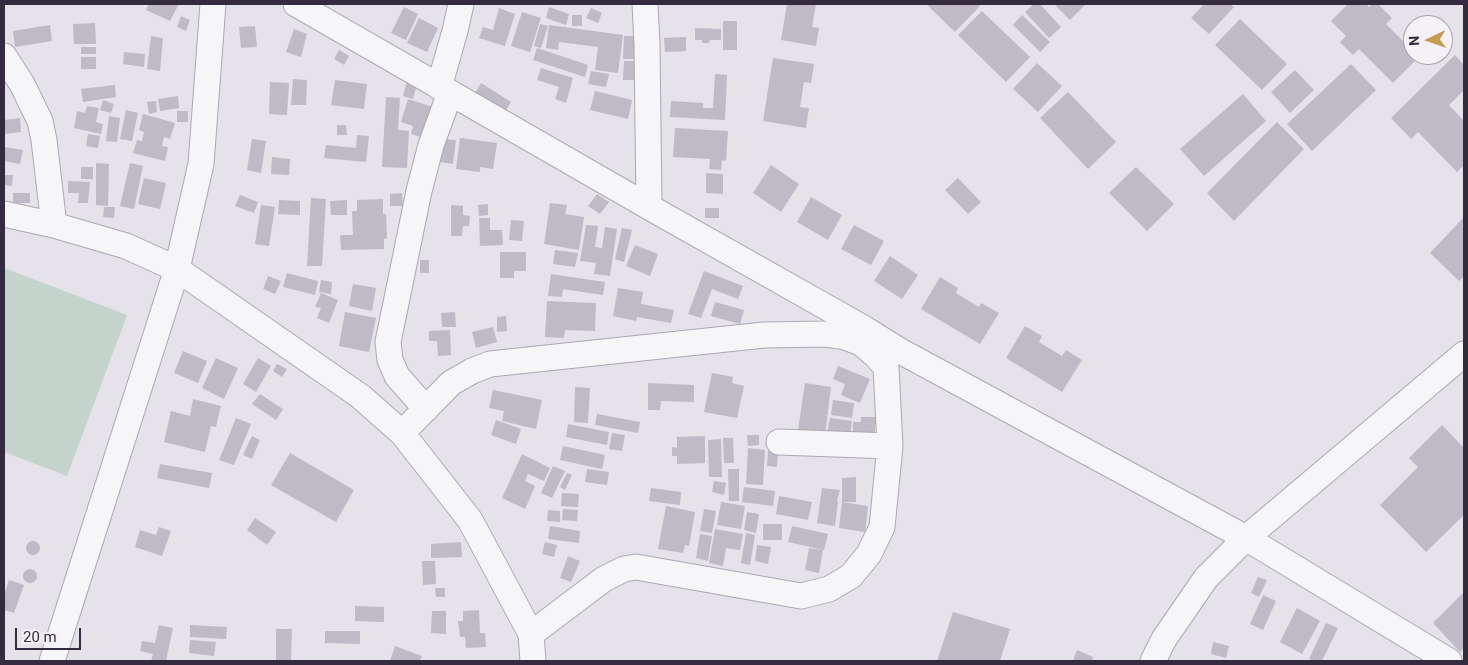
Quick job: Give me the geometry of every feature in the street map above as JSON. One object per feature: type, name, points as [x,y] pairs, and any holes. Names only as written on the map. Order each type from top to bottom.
[{"type":"street","points":[[52,661],[177,269],[200,164],[213,4]]},
{"type":"street","points":[[296,4],[865,329],[902,352],[1246,538],[1448,661]]},
{"type":"street","points":[[426,409],[397,376],[390,360],[388,342],[419,191],[445,90],[460,4]]},
{"type":"street","points":[[645,4],[649,207]]},
{"type":"street","points":[[4,56],[22,84],[40,122],[44,140],[54,224]]},
{"type":"street","points":[[4,214],[54,224],[126,246],[177,269],[360,396],[402,433],[470,520],[531,634],[534,661]]},
{"type":"street","points":[[402,433],[451,383],[472,371],[490,364],[764,335],[824,334],[845,337],[861,343],[886,367],[890,446],[882,527],[869,554],[850,576],[829,589],[801,596],[636,567],[624,569],[604,579],[531,634]]},
{"type":"street","points":[[1153,661],[1164,639],[1206,578],[1246,538],[1464,354]]},
{"type":"street","points":[[779,442],[890,446]]},
{"type":"shaded area","points":[[4,268],[127,315],[67,476],[4,452]]},
{"type":"building","points":[[149,4],[179,4],[170,21],[146,10]]},
{"type":"building","points":[[787,4],[816,4],[812,27],[819,28],[816,46],[781,40]]},
{"type":"building","points":[[926,4],[977,4],[980,6],[955,32]]},
{"type":"building","points":[[1034,4],[1040,4],[1061,27],[1049,38],[1025,12]]},
{"type":"building","points":[[1054,4],[1086,4],[1070,20]]},
{"type":"building","points":[[1204,4],[1230,4],[1234,7],[1209,34],[1191,18]]},
{"type":"building","points":[[1348,4],[1366,4],[1369,7],[1372,4],[1378,4],[1392,18],[1386,24],[1403,41],[1403,65],[1411,65],[1393,83],[1359,49],[1353,55],[1340,42],[1346,36],[1331,21]]},
{"type":"building","points":[[404,7],[418,14],[406,40],[391,33]]},
{"type":"building","points":[[549,7],[569,14],[566,25],[546,18]]},
{"type":"building","points":[[499,8],[515,14],[505,46],[479,38],[483,27],[493,30]]},
{"type":"building","points":[[591,8],[602,13],[598,23],[586,18]]},
{"type":"building","points":[[982,11],[1030,57],[1006,82],[958,35]]},
{"type":"building","points":[[522,12],[541,18],[530,52],[511,46]]},
{"type":"building","points":[[572,15],[582,15],[582,26],[572,26]]},
{"type":"building","points":[[1022,15],[1050,42],[1040,52],[1013,25]]},
{"type":"building","points":[[181,16],[190,20],[186,31],[177,27]]},
{"type":"building","points":[[419,18],[438,28],[427,52],[407,43]]},
{"type":"building","points":[[1240,19],[1287,64],[1262,90],[1215,45]]},
{"type":"building","points":[[723,21],[737,21],[737,50],[723,50]]},
{"type":"building","points":[[95,23],[96,44],[74,44],[73,24]]},
{"type":"building","points":[[540,24],[548,26],[541,48],[534,46]]},
{"type":"building","points":[[50,25],[52,41],[15,47],[13,31]]},
{"type":"building","points":[[549,25],[623,35],[618,73],[595,70],[598,47],[559,42],[558,50],[546,48]]},
{"type":"building","points":[[255,26],[257,47],[241,48],[239,27]]},
{"type":"building","points":[[695,28],[721,29],[721,40],[710,40],[709,43],[702,43],[702,40],[695,40]]},
{"type":"building","points":[[294,29],[307,34],[301,57],[286,52]]},
{"type":"building","points":[[151,36],[163,38],[160,71],[147,69]]},
{"type":"building","points":[[624,36],[636,36],[635,59],[623,59]]},
{"type":"building","points":[[686,37],[686,51],[665,52],[664,38]]},
{"type":"building","points":[[81,47],[96,47],[96,54],[81,54]]},
{"type":"building","points":[[537,48],[588,65],[585,77],[533,60]]},
{"type":"building","points":[[339,50],[349,56],[344,65],[334,59]]},
{"type":"building","points":[[124,52],[145,54],[144,67],[123,64]]},
{"type":"building","points":[[1455,55],[1464,65],[1464,90],[1449,105],[1464,121],[1464,165],[1457,172],[1418,132],[1411,139],[1391,118],[1445,65],[1453,65],[1453,57]]},
{"type":"building","points":[[81,57],[96,57],[96,69],[81,69]]},
{"type":"building","points":[[773,58],[814,64],[811,83],[804,82],[800,107],[809,108],[806,128],[763,121]]},
{"type":"building","points":[[624,61],[637,61],[637,80],[623,80]]},
{"type":"building","points":[[1037,63],[1062,86],[1038,112],[1013,89]]},
{"type":"building","points":[[1351,64],[1376,90],[1312,151],[1287,124]]},
{"type":"building","points":[[541,68],[573,78],[566,103],[555,99],[559,87],[537,80]]},
{"type":"building","points":[[1295,70],[1314,90],[1290,113],[1271,92]]},
{"type":"building","points":[[591,71],[609,74],[606,87],[588,84]]},
{"type":"building","points":[[715,74],[727,75],[725,120],[670,117],[671,101],[703,103],[703,108],[713,108]]},
{"type":"building","points":[[293,79],[307,80],[306,105],[291,105]]},
{"type":"building","points":[[335,80],[367,84],[364,109],[331,105]]},
{"type":"building","points":[[407,81],[417,84],[413,99],[403,96]]},
{"type":"building","points":[[270,82],[289,83],[287,115],[269,114]]},
{"type":"building","points":[[481,83],[511,102],[503,115],[473,97]]},
{"type":"building","points":[[115,85],[116,97],[83,102],[81,89]]},
{"type":"building","points":[[595,91],[632,100],[628,119],[590,110]]},
{"type":"building","points":[[1068,92],[1116,142],[1088,169],[1040,118]]},
{"type":"building","points":[[1243,94],[1266,121],[1204,176],[1180,149]]},
{"type":"building","points":[[178,96],[179,108],[160,111],[158,99]]},
{"type":"building","points":[[386,97],[400,98],[398,130],[409,131],[407,168],[382,167]]},
{"type":"building","points":[[408,99],[436,108],[427,139],[411,134],[413,126],[401,122]]},
{"type":"building","points":[[103,100],[114,104],[111,113],[100,110]]},
{"type":"building","points":[[156,101],[157,112],[149,114],[147,102]]},
{"type":"building","points":[[87,106],[99,108],[96,122],[103,124],[101,134],[74,128],[77,111],[85,113]]},
{"type":"building","points":[[126,110],[138,113],[132,141],[120,139]]},
{"type":"building","points":[[177,111],[188,111],[188,122],[177,122]]},
{"type":"building","points":[[143,114],[175,123],[170,139],[164,137],[162,146],[168,147],[165,161],[133,153],[137,140],[142,141],[144,132],[139,130]]},
{"type":"building","points":[[109,116],[120,118],[117,142],[106,141]]},
{"type":"building","points":[[20,118],[21,132],[4,134],[4,120]]},
{"type":"building","points":[[1277,122],[1304,149],[1234,221],[1207,193]]},
{"type":"building","points":[[337,125],[346,125],[347,135],[337,135]]},
{"type":"building","points":[[675,128],[728,131],[726,161],[722,160],[721,170],[709,169],[710,159],[673,157]]},
{"type":"building","points":[[88,134],[100,136],[98,148],[86,146]]},
{"type":"building","points":[[357,135],[369,136],[366,162],[324,158],[326,145],[356,148]]},
{"type":"building","points":[[460,138],[497,143],[493,169],[480,167],[480,172],[456,169]]},
{"type":"building","points":[[252,139],[266,141],[261,173],[247,170]]},
{"type":"building","points":[[443,139],[456,140],[453,164],[440,162]]},
{"type":"building","points":[[4,147],[23,150],[20,164],[4,161]]},
{"type":"building","points":[[272,157],[290,159],[289,175],[271,174]]},
{"type":"building","points":[[96,163],[109,164],[108,206],[96,205]]},
{"type":"building","points":[[130,163],[143,166],[134,209],[120,206]]},
{"type":"building","points":[[771,165],[799,184],[781,212],[753,193]]},
{"type":"building","points":[[81,167],[93,167],[93,179],[81,179]]},
{"type":"building","points":[[1136,167],[1174,204],[1147,231],[1109,193]]},
{"type":"building","points":[[706,173],[723,174],[723,194],[706,193]]},
{"type":"building","points":[[4,175],[13,175],[12,186],[4,185]]},
{"type":"building","points":[[144,178],[166,183],[160,209],[138,204]]},
{"type":"building","points":[[958,178],[981,202],[968,214],[945,190]]},
{"type":"building","points":[[68,181],[90,182],[88,203],[78,203],[79,193],[68,193]]},
{"type":"building","points":[[13,193],[30,193],[30,203],[13,203]]},
{"type":"building","points":[[402,193],[403,206],[390,206],[390,194]]},
{"type":"building","points":[[597,194],[609,202],[600,214],[588,206]]},
{"type":"building","points":[[240,195],[258,202],[254,213],[235,206]]},
{"type":"building","points":[[811,197],[842,215],[828,240],[797,222]]},
{"type":"building","points":[[311,198],[326,199],[322,266],[307,266]]},
{"type":"building","points":[[383,199],[383,214],[386,214],[387,238],[384,239],[384,249],[341,250],[340,235],[353,235],[352,211],[357,211],[357,200]]},
{"type":"building","points":[[279,200],[300,201],[300,215],[278,214]]},
{"type":"building","points":[[347,200],[347,215],[331,215],[330,201]]},
{"type":"building","points":[[550,203],[567,205],[565,214],[584,217],[579,250],[544,244]]},
{"type":"building","points":[[488,204],[488,215],[479,216],[478,205]]},
{"type":"building","points":[[261,205],[275,207],[269,246],[255,244]]},
{"type":"building","points":[[451,205],[463,206],[463,215],[470,216],[469,226],[463,226],[462,236],[451,236]]},
{"type":"building","points":[[104,207],[115,207],[114,218],[103,217]]},
{"type":"building","points":[[705,208],[719,208],[719,218],[705,218]]},
{"type":"building","points":[[1464,217],[1464,276],[1459,281],[1430,253]]},
{"type":"building","points":[[479,218],[490,218],[490,230],[502,230],[503,245],[480,246]]},
{"type":"building","points":[[511,220],[524,221],[522,241],[509,240]]},
{"type":"building","points":[[586,225],[598,226],[595,247],[602,248],[605,227],[617,229],[610,276],[594,274],[596,263],[580,261]]},
{"type":"building","points":[[854,225],[884,241],[871,265],[841,249]]},
{"type":"building","points":[[622,228],[632,230],[624,262],[615,259]]},
{"type":"building","points":[[635,245],[658,254],[650,276],[626,266]]},
{"type":"building","points":[[555,250],[578,253],[575,267],[553,264]]},
{"type":"building","points":[[500,252],[526,252],[526,271],[514,271],[514,278],[500,278]]},
{"type":"building","points":[[890,256],[918,275],[902,299],[874,281]]},
{"type":"building","points":[[420,260],[429,260],[429,273],[420,273]]},
{"type":"building","points":[[704,271],[743,286],[738,299],[712,289],[701,318],[688,314]]},
{"type":"building","points":[[287,273],[318,281],[315,295],[283,287]]},
{"type":"building","points":[[551,274],[605,282],[603,295],[563,289],[562,297],[548,296]]},
{"type":"building","points":[[268,276],[281,281],[275,294],[263,289]]},
{"type":"building","points":[[940,277],[958,288],[956,293],[979,307],[981,303],[999,313],[980,344],[921,309]]},
{"type":"building","points":[[321,280],[332,282],[331,294],[319,292]]},
{"type":"building","points":[[353,284],[376,288],[372,311],[349,306]]},
{"type":"building","points":[[618,288],[643,292],[641,304],[674,310],[671,323],[637,317],[636,321],[613,316]]},
{"type":"building","points":[[321,293],[338,300],[329,323],[317,318],[321,308],[315,307]]},
{"type":"building","points":[[547,301],[596,303],[595,331],[565,330],[564,338],[545,337]]},
{"type":"building","points":[[715,302],[744,310],[740,324],[711,316]]},
{"type":"building","points":[[345,312],[376,318],[369,352],[339,346]]},
{"type":"building","points":[[455,312],[456,327],[442,327],[441,313]]},
{"type":"building","points":[[506,316],[507,331],[497,332],[497,317]]},
{"type":"building","points":[[1025,326],[1042,336],[1039,342],[1062,356],[1066,350],[1082,360],[1062,392],[1006,358]]},
{"type":"building","points":[[493,327],[497,342],[476,348],[472,332]]},
{"type":"building","points":[[450,330],[451,355],[438,356],[437,341],[429,341],[429,331]]},
{"type":"building","points":[[183,351],[207,361],[198,383],[174,373]]},
{"type":"building","points":[[216,358],[238,368],[224,399],[202,388]]},
{"type":"building","points":[[258,358],[271,366],[256,392],[243,384]]},
{"type":"building","points":[[277,364],[287,369],[282,377],[273,371]]},
{"type":"building","points":[[838,366],[870,379],[860,403],[841,395],[845,384],[833,379]]},
{"type":"building","points":[[712,373],[733,377],[732,383],[744,386],[737,418],[704,412]]},
{"type":"building","points":[[648,383],[694,385],[694,402],[661,401],[660,410],[648,410]]},
{"type":"building","points":[[805,383],[831,387],[825,434],[798,430]]},
{"type":"building","points":[[575,387],[590,388],[588,423],[574,422]]},
{"type":"building","points":[[493,390],[542,400],[536,429],[502,421],[504,411],[489,408]]},
{"type":"building","points":[[260,394],[283,409],[276,420],[252,404]]},
{"type":"building","points":[[193,399],[221,406],[216,427],[211,426],[205,452],[164,442],[171,411],[190,416]]},
{"type":"building","points":[[833,400],[854,403],[852,418],[831,415]]},
{"type":"building","points":[[597,414],[640,422],[638,433],[595,425]]},
{"type":"building","points":[[861,417],[877,417],[875,437],[853,437],[853,422],[861,422]]},
{"type":"building","points":[[236,418],[251,424],[234,465],[219,460]]},
{"type":"building","points":[[830,418],[852,421],[850,436],[827,433]]},
{"type":"building","points":[[496,420],[521,429],[516,444],[491,435]]},
{"type":"building","points":[[568,424],[609,432],[607,445],[566,437]]},
{"type":"building","points":[[1442,425],[1464,448],[1464,515],[1426,552],[1380,505],[1418,467],[1409,458]]},
{"type":"building","points":[[612,433],[625,435],[622,451],[609,449]]},
{"type":"building","points":[[747,435],[759,435],[759,445],[748,446]]},
{"type":"building","points":[[252,436],[260,440],[252,459],[243,455]]},
{"type":"building","points":[[705,436],[705,463],[677,464],[677,456],[672,456],[672,447],[677,448],[677,437]]},
{"type":"building","points":[[723,438],[733,438],[734,463],[724,463]]},
{"type":"building","points":[[721,439],[722,477],[709,477],[708,440]]},
{"type":"building","points":[[563,446],[605,455],[602,469],[560,460]]},
{"type":"building","points":[[748,448],[765,450],[763,485],[746,484]]},
{"type":"building","points":[[768,450],[778,451],[777,467],[767,466]]},
{"type":"building","points":[[290,453],[354,490],[336,522],[271,485]]},
{"type":"building","points":[[522,454],[550,468],[544,481],[528,474],[525,481],[535,486],[525,509],[502,498]]},
{"type":"building","points":[[160,464],[212,473],[209,488],[157,478]]},
{"type":"building","points":[[553,466],[565,471],[552,498],[541,493]]},
{"type":"building","points":[[587,469],[609,472],[607,485],[585,482]]},
{"type":"building","points":[[728,469],[739,469],[739,501],[729,501]]},
{"type":"building","points":[[567,473],[572,475],[565,490],[560,487]]},
{"type":"building","points":[[856,477],[856,502],[842,502],[842,478]]},
{"type":"building","points":[[714,481],[726,483],[724,495],[712,492]]},
{"type":"building","points":[[744,487],[775,491],[773,506],[742,502]]},
{"type":"building","points":[[651,488],[681,492],[680,505],[649,501]]},
{"type":"building","points":[[822,488],[840,490],[835,526],[817,523]]},
{"type":"building","points":[[562,493],[579,494],[578,507],[561,506]]},
{"type":"building","points":[[779,496],[812,502],[808,520],[776,514]]},
{"type":"building","points":[[721,502],[745,506],[741,529],[717,525]]},
{"type":"building","points":[[842,502],[868,506],[865,532],[839,528]]},
{"type":"building","points":[[666,506],[695,512],[689,546],[685,545],[683,553],[658,549]]},
{"type":"building","points":[[563,509],[578,510],[577,521],[562,520]]},
{"type":"building","points":[[704,509],[716,511],[712,533],[700,531]]},
{"type":"building","points":[[548,510],[560,511],[560,522],[547,521]]},
{"type":"building","points":[[747,512],[759,514],[756,533],[744,530]]},
{"type":"building","points":[[255,518],[276,532],[267,545],[247,530]]},
{"type":"building","points":[[763,524],[782,524],[782,540],[763,540]]},
{"type":"building","points":[[550,526],[580,531],[579,543],[548,539]]},
{"type":"building","points":[[792,526],[828,534],[824,550],[788,542]]},
{"type":"building","points":[[159,527],[171,531],[162,556],[135,547],[140,530],[156,535]]},
{"type":"building","points":[[715,529],[743,534],[740,550],[726,548],[723,566],[709,563]]},
{"type":"building","points":[[746,533],[755,535],[750,565],[741,563]]},
{"type":"building","points":[[700,534],[712,536],[708,561],[696,558]]},
{"type":"building","points":[[33,541],[38,543],[40,548],[38,553],[33,555],[28,553],[26,548],[28,543]]},
{"type":"building","points":[[461,542],[462,557],[431,558],[431,544]]},
{"type":"building","points":[[545,542],[557,545],[554,557],[542,554]]},
{"type":"building","points":[[757,545],[771,547],[768,564],[755,561]]},
{"type":"building","points":[[809,548],[823,550],[819,573],[805,570]]},
{"type":"building","points":[[568,556],[580,561],[571,582],[560,578]]},
{"type":"building","points":[[422,561],[435,561],[436,584],[423,585]]},
{"type":"building","points":[[27,569],[33,569],[37,576],[33,583],[27,583],[23,579],[23,573]]},
{"type":"building","points":[[1258,577],[1267,580],[1259,597],[1251,593]]},
{"type":"building","points":[[9,580],[24,585],[14,613],[4,610],[4,595]]},
{"type":"building","points":[[435,588],[445,588],[445,597],[436,597]]},
{"type":"building","points":[[1464,592],[1464,648],[1460,652],[1433,623]]},
{"type":"building","points":[[1263,595],[1276,601],[1263,630],[1250,624]]},
{"type":"building","points":[[355,606],[384,607],[384,622],[355,621]]},
{"type":"building","points":[[1297,608],[1320,621],[1302,654],[1280,642]]},
{"type":"building","points":[[479,610],[480,633],[485,633],[486,647],[466,648],[465,637],[460,637],[458,621],[463,621],[463,611]]},
{"type":"building","points":[[432,611],[446,611],[446,634],[431,633]]},
{"type":"building","points":[[953,612],[1010,629],[1000,661],[937,661]]},
{"type":"building","points":[[1326,623],[1338,628],[1322,661],[1314,661],[1309,659]]},
{"type":"building","points":[[159,625],[173,628],[166,661],[151,661],[153,654],[140,651],[142,641],[155,643]]},
{"type":"building","points":[[190,625],[227,627],[226,639],[190,637]]},
{"type":"building","points":[[276,629],[292,629],[291,661],[276,661]]},
{"type":"building","points":[[325,631],[360,631],[360,644],[325,643]]},
{"type":"building","points":[[190,640],[216,642],[214,656],[189,653]]},
{"type":"building","points":[[1213,642],[1229,646],[1226,658],[1211,654]]},
{"type":"building","points":[[395,646],[422,656],[420,661],[390,661]]},
{"type":"building","points":[[1077,650],[1093,657],[1092,661],[1073,661]]}]
